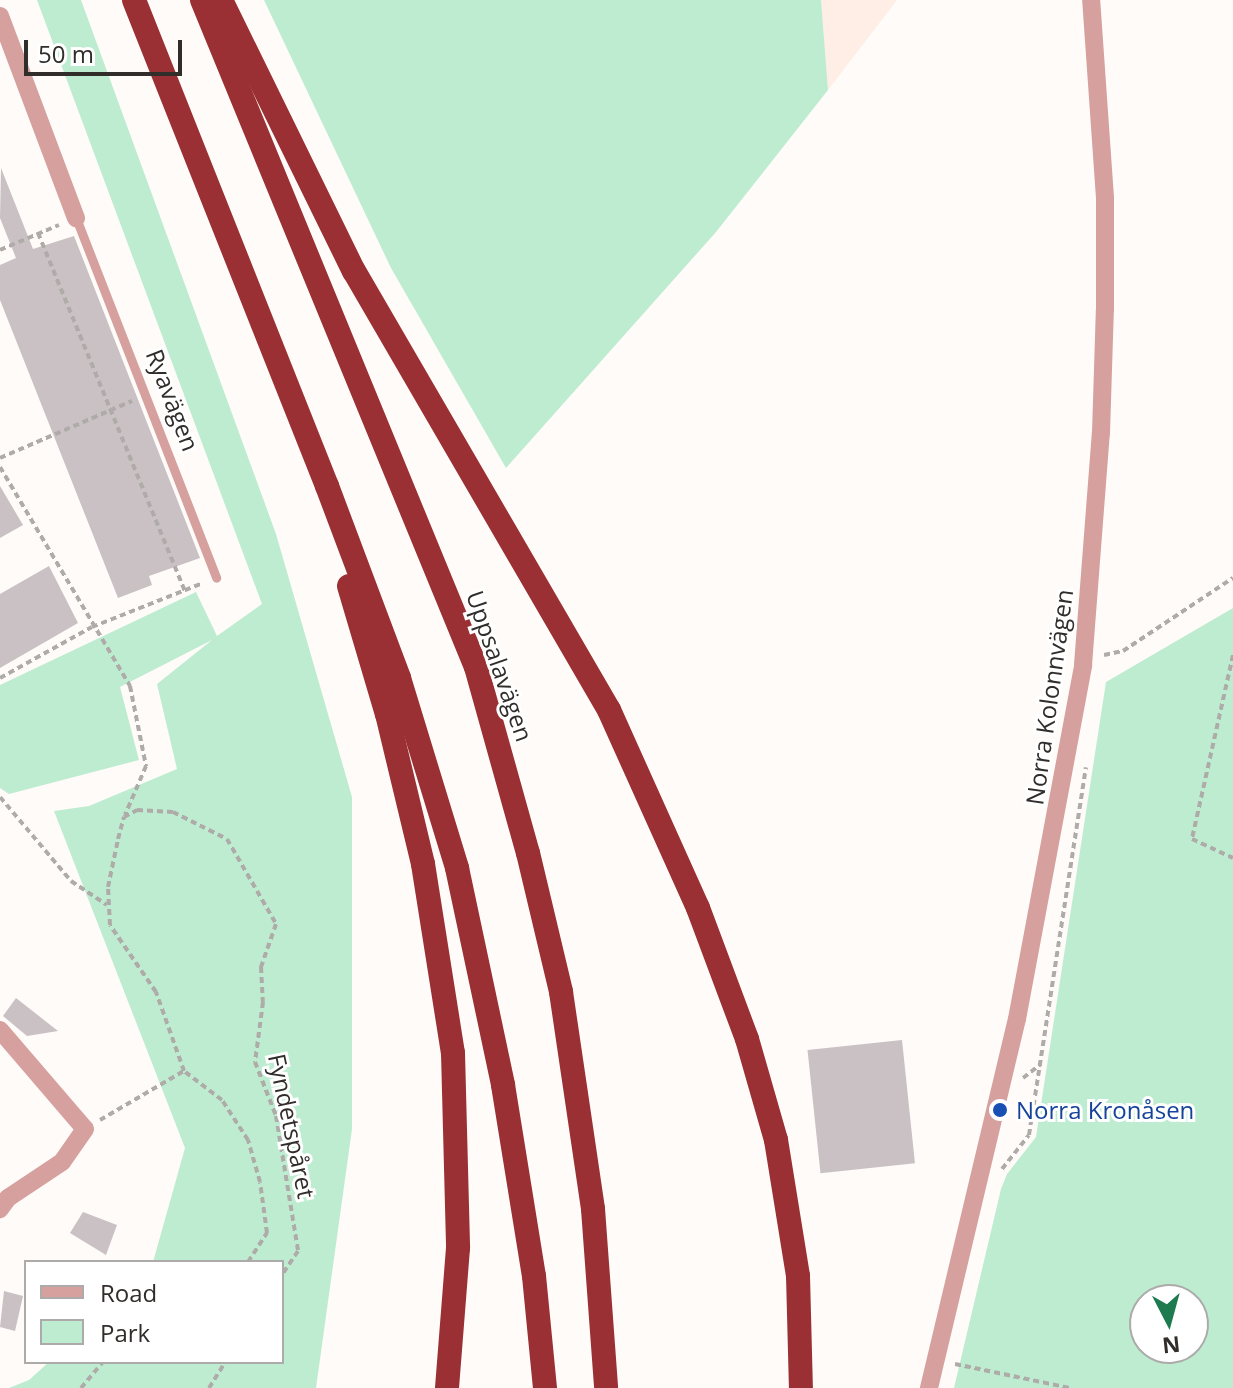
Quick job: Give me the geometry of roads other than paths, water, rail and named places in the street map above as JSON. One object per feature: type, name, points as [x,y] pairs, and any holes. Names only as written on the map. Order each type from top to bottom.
[{"type":"highway","points":[[134,0],[327,486],[399,678],[457,868],[503,1085],[534,1276],[545,1388]]},
{"type":"highway","name":"Uppsalavägen","points":[[202,0],[476,667],[528,853],[561,992],[593,1209],[606,1388]]},
{"type":"highway","points":[[221,0],[354,271],[609,710],[698,908],[747,1039],[776,1140],[798,1276],[801,1388]]},
{"type":"highway","points":[[327,486],[337,545],[387,714],[423,864],[453,1053],[458,1248],[447,1388]]},
{"type":"street","name":"Norra Kolonnvägen","points":[[929,1388],[1017,1019],[1083,665],[1101,433],[1105,198],[1091,0]]},
{"type":"street","name":"Ryavägen","points":[[0,16],[76,218]]},
{"type":"street","points":[[0,1030],[85,1129],[62,1162],[8,1198],[0,1209]]},
{"type":"lane","name":"Ryavägen","points":[[76,218],[216,578]]},
{"type":"place","name":"Norra Kronåsen","points":[[1000,1110]]}]
